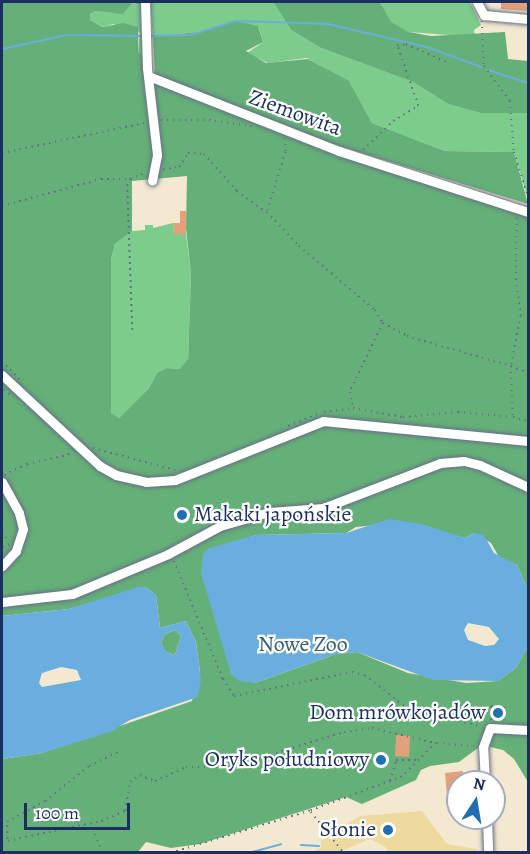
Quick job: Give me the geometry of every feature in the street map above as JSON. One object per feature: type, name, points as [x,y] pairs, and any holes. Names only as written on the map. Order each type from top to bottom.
[{"type":"street","points":[[145,2],[147,68],[151,77],[158,155],[153,174]]},
{"type":"street","points":[[477,2],[484,15],[528,19]]},
{"type":"street","name":"Ziemowita","points":[[151,77],[285,131],[524,210]]},
{"type":"street","points":[[2,375],[100,466],[116,475],[146,482],[175,480],[323,420],[528,441]]},
{"type":"street","points":[[2,602],[72,594],[168,554],[220,526],[269,512],[323,508],[440,463],[464,461],[480,465],[528,487]]},
{"type":"street","points":[[2,482],[19,513],[23,529],[16,551],[2,566]]},
{"type":"street","points":[[484,770],[483,747],[490,728],[528,730]]},
{"type":"street","points":[[487,830],[488,852]]},
{"type":"path","points":[[484,15],[484,66],[510,101],[514,152],[528,196]]},
{"type":"path","points":[[357,156],[393,121],[418,106],[397,45],[406,44],[447,62]]},
{"type":"path","points":[[2,153],[154,121],[269,125]]},
{"type":"path","points":[[267,212],[286,152],[285,131]]},
{"type":"path","points":[[2,206],[101,179],[130,179],[153,174],[179,167],[188,153],[204,154],[237,191],[267,212],[299,246],[375,310],[383,323],[407,336],[528,373]]},
{"type":"path","points":[[130,179],[128,256],[132,330]]},
{"type":"path","points":[[513,417],[511,366],[520,316],[515,239],[524,210]]},
{"type":"path","points":[[353,408],[350,392],[383,323]]},
{"type":"path","points":[[2,361],[27,386]]},
{"type":"path","points":[[286,426],[317,413],[353,408],[403,417],[458,412],[513,417],[528,422]]},
{"type":"path","points":[[2,476],[27,464],[68,455],[71,440]]},
{"type":"path","points":[[88,447],[183,470]]},
{"type":"path","points":[[2,532],[8,542]]},
{"type":"path","points":[[168,554],[181,572],[223,680],[234,696],[243,698],[352,672],[365,675],[402,705],[423,714],[490,728],[492,706],[505,706],[504,729]]},
{"type":"path","points":[[2,842],[91,822],[125,811],[130,782],[140,776],[155,781],[186,766],[230,767],[344,732],[372,728],[436,743],[483,747]]},
{"type":"path","points":[[175,852],[310,811],[402,777],[436,743]]},
{"type":"path","points":[[7,840],[7,822],[45,801],[89,766],[120,751]]},
{"type":"path","points":[[389,782],[396,760],[418,760]]},
{"type":"path","points":[[310,811],[343,852]]},
{"type":"path","points":[[91,822],[102,852]]},
{"type":"green space","points":[[2,2],[142,2],[143,5],[132,3],[123,14],[96,11],[90,14],[90,20],[103,27],[123,23],[138,27],[138,52],[144,57],[152,81],[528,214],[528,590],[517,565],[499,557],[491,543],[475,533],[465,538],[406,522],[356,527],[346,533],[256,535],[235,542],[225,649],[231,674],[255,683],[336,654],[357,652],[408,673],[466,683],[498,681],[516,668],[528,646],[528,782],[514,759],[503,750],[482,745],[459,762],[430,766],[421,770],[416,780],[362,804],[346,797],[200,844],[171,848],[146,842],[138,852],[2,852],[2,759],[42,753],[192,701],[200,672],[196,642],[186,621],[160,628],[156,595],[145,587],[69,609],[2,616]],"holes":[[[187,176],[186,228],[191,274],[188,359],[179,369],[166,368],[157,373],[149,388],[119,418],[111,413],[111,260],[115,244],[132,231],[132,181]]]},
{"type":"green space","points":[[150,2],[273,2],[291,30],[321,48],[413,82],[448,104],[480,113],[528,113],[528,200],[514,152],[445,151],[372,123],[350,83],[307,58],[268,63],[247,53],[263,42],[259,28],[235,21],[205,31],[153,37]]},
{"type":"green space","points":[[273,2],[380,2],[391,22],[409,32],[431,36],[505,32],[508,59],[528,61],[528,113],[480,113],[448,104],[413,82],[321,48],[291,30]]},
{"type":"green space","points":[[380,2],[470,2],[481,25],[474,30],[475,37],[409,32],[390,22]]},
{"type":"green space","points":[[132,3],[143,5],[144,57],[138,52],[140,32],[113,24],[104,27],[90,20],[90,14],[96,11],[118,13]]},
{"type":"green space","points":[[235,21],[258,26],[263,42],[246,51],[266,63],[308,59],[349,81],[372,123],[445,151],[514,152],[528,204],[290,131],[155,75],[153,37],[205,31]]},
{"type":"green space","points":[[173,223],[174,234],[186,234],[191,274],[188,359],[179,369],[166,368],[157,373],[149,388],[119,418],[111,413],[111,260],[115,244],[132,231],[145,230],[145,225],[153,225],[153,228]]},
{"type":"green space","points":[[175,630],[181,636],[175,655],[166,652],[161,643],[164,635]]},
{"type":"sand","name":"Słonie","points":[[422,811],[447,844],[477,849],[476,852],[388,852],[387,848],[370,839],[339,852],[311,852],[321,848],[321,841],[360,816]]},
{"type":"water","points":[[389,519],[422,524],[465,538],[475,533],[484,535],[494,553],[517,565],[528,590],[528,646],[516,668],[498,681],[433,680],[357,652],[336,654],[255,683],[239,681],[231,674],[201,573],[203,554],[209,548],[256,535],[346,533]],"holes":[[[468,623],[489,627],[499,639],[494,645],[485,646],[468,640],[464,630]]]},
{"type":"water","points":[[138,587],[145,587],[156,595],[160,628],[186,621],[196,642],[201,680],[198,697],[130,720],[110,732],[42,753],[2,759],[2,616],[69,609]],"holes":[[[175,630],[181,636],[175,655],[166,652],[161,643],[164,635]],[[61,667],[77,670],[81,680],[42,687],[39,683],[42,673]]]},
{"type":"building","points":[[501,2],[528,2],[528,11],[501,9]]},
{"type":"building","points":[[180,211],[186,211],[186,234],[174,235],[173,223],[180,223]]},
{"type":"building","points":[[396,735],[410,736],[409,757],[395,756]]},
{"type":"waterway","points":[[150,36],[191,35],[235,21],[328,24],[427,47],[481,67]]},
{"type":"waterway","points":[[2,49],[66,35],[144,36]]},
{"type":"waterway","points":[[488,70],[528,83]]},
{"type":"waterway","points":[[252,852],[281,844]]},
{"type":"waterway","points":[[301,845],[319,846]]},
{"type":"place","name":"Makaki japońskie","points":[[182,515]]},
{"type":"place","name":"Dom mrówkojadów","points":[[498,713]]},
{"type":"place","name":"Oryks południowy","points":[[381,760]]},
{"type":"place","name":"Słonie","points":[[388,830]]},
{"type":"park label","name":"Nowe Zoo","points":[[303,645]]}]
